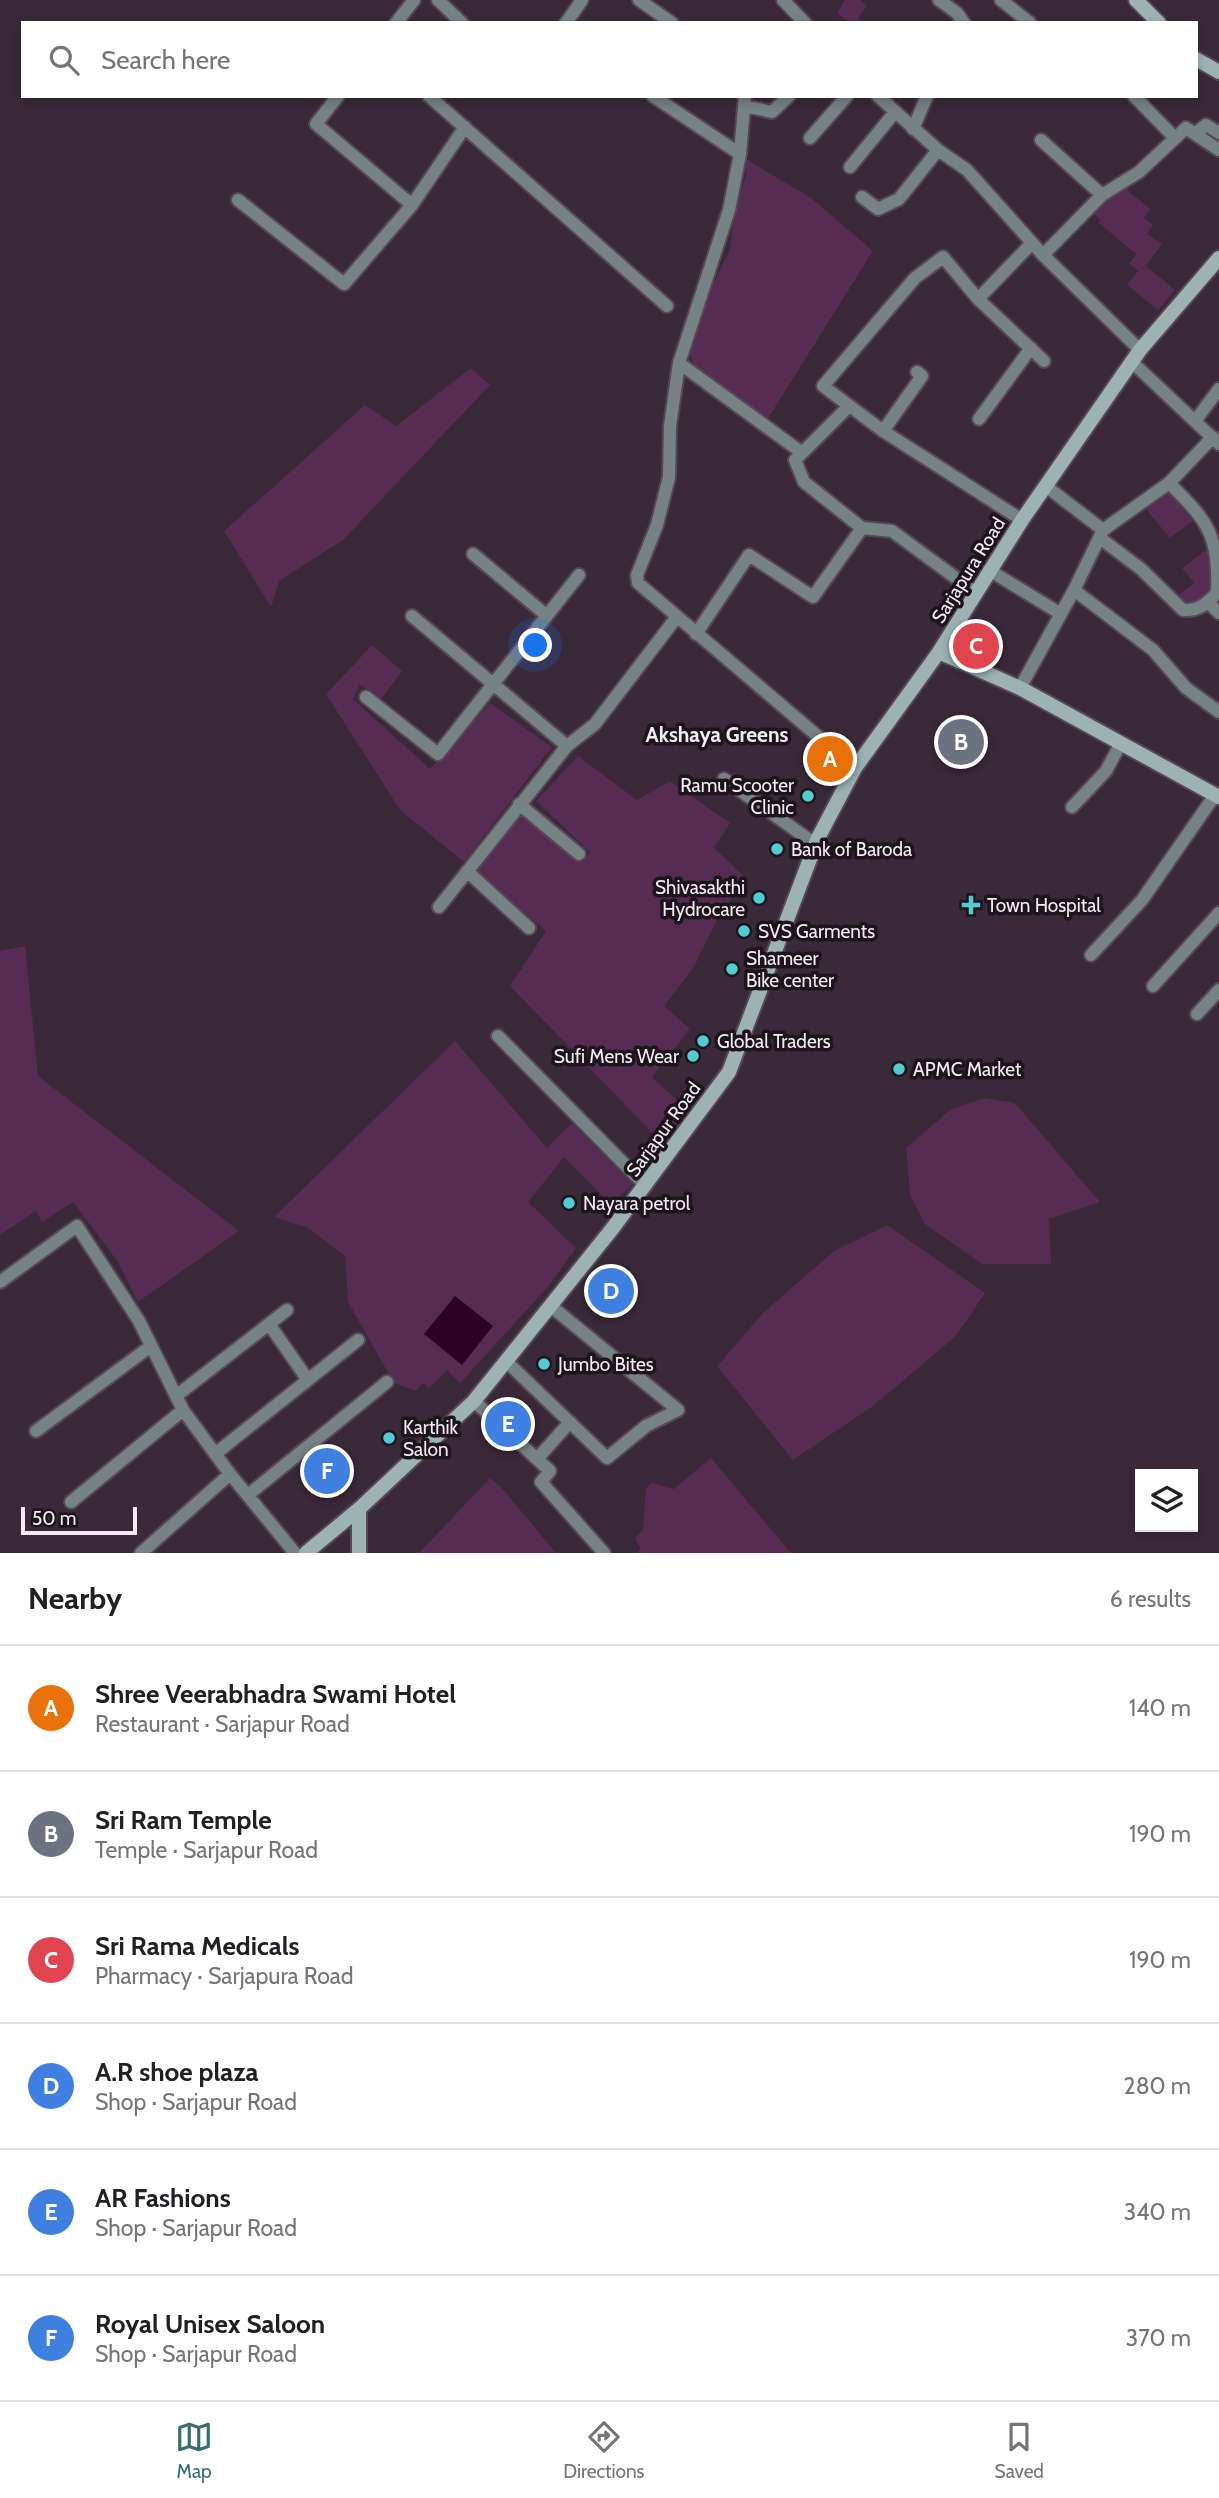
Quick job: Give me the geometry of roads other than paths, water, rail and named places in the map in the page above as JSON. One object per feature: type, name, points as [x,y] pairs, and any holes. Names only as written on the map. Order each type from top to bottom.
[{"type":"main road","points":[[1136,0],[1157,21]]},
{"type":"main road","points":[[1198,60],[1219,72]]},
{"type":"main road","name":"Sarjapura Road","points":[[1217,796],[1020,688],[939,652],[1022,520],[1136,356],[1219,258]]},
{"type":"main road","name":"Sarjapur Road","points":[[306,1553],[359,1510],[474,1401],[552,1307],[646,1186],[729,1072],[816,844],[855,768],[939,652]]},
{"type":"main road","points":[[359,1510],[359,1553]]},
{"type":"street","points":[[398,21],[414,0]]},
{"type":"street","points":[[438,0],[460,21]]},
{"type":"street","points":[[567,21],[582,0]]},
{"type":"street","points":[[639,0],[653,4],[670,21]]},
{"type":"street","points":[[783,0],[803,21]]},
{"type":"street","points":[[939,0],[961,18],[965,0]]},
{"type":"street","points":[[1001,0],[1027,21]]},
{"type":"street","points":[[336,98],[316,124],[412,205]]},
{"type":"street","points":[[431,98],[667,306]]},
{"type":"street","points":[[656,98],[740,154]]},
{"type":"street","points":[[787,98],[772,112],[745,101],[740,154],[729,210],[678,363],[670,426],[669,477],[657,525],[637,575],[644,589],[676,618],[855,768]]},
{"type":"street","points":[[810,138],[845,98]]},
{"type":"street","points":[[880,98],[938,150],[967,170],[1043,256],[1216,441],[1169,482],[1101,534],[1074,590],[1020,688]]},
{"type":"street","points":[[913,129],[926,98]]},
{"type":"street","points":[[1136,98],[1175,138]]},
{"type":"street","points":[[850,167],[895,112]]},
{"type":"street","points":[[1195,134],[1206,125],[1219,133]]},
{"type":"street","points":[[238,201],[344,284],[412,205],[465,127]]},
{"type":"street","points":[[1043,256],[1102,195],[1139,172],[1186,128],[1219,150]]},
{"type":"street","points":[[1041,140],[1102,195]]},
{"type":"street","points":[[862,197],[878,209],[894,204],[938,150]]},
{"type":"street","points":[[978,299],[1032,243]]},
{"type":"street","points":[[1022,520],[883,431],[823,386],[915,278],[943,257],[978,299],[1044,360]]},
{"type":"street","points":[[979,419],[1031,348]]},
{"type":"street","points":[[678,363],[801,452]]},
{"type":"street","points":[[883,431],[922,376],[917,372]]},
{"type":"street","points":[[1195,421],[1219,389]]},
{"type":"street","points":[[848,407],[795,460],[804,482],[862,528],[892,531],[975,592]]},
{"type":"street","points":[[1047,487],[1141,569],[1183,610],[1195,611],[1217,593],[1218,558],[1203,516],[1169,482]]},
{"type":"street","points":[[696,634],[749,555],[813,597],[862,528]]},
{"type":"street","points":[[473,554],[546,615]]},
{"type":"street","points":[[989,570],[1061,614]]},
{"type":"street","points":[[366,698],[438,754],[579,575]]},
{"type":"street","points":[[1074,590],[1153,650],[1186,688],[1219,712]]},
{"type":"street","points":[[1208,602],[1219,613]]},
{"type":"street","points":[[412,616],[567,746]]},
{"type":"street","points":[[439,906],[567,746],[595,724],[676,618]]},
{"type":"street","points":[[1072,807],[1106,771],[1121,743]]},
{"type":"street","points":[[724,779],[816,844]]},
{"type":"street","points":[[1091,955],[1142,900],[1217,796]]},
{"type":"street","points":[[519,804],[579,854]]},
{"type":"street","points":[[467,871],[529,928]]},
{"type":"street","points":[[1153,986],[1219,913]]},
{"type":"street","points":[[1197,1014],[1219,990]]},
{"type":"street","points":[[498,1035],[646,1186]]},
{"type":"street","points":[[0,1282],[77,1226],[139,1321],[183,1410],[230,1474],[295,1553]]},
{"type":"street","points":[[507,1362],[607,1458],[646,1426],[678,1410],[552,1307]]},
{"type":"street","points":[[176,1396],[287,1310]]},
{"type":"street","points":[[269,1324],[308,1380]]},
{"type":"street","points":[[215,1454],[358,1340]]},
{"type":"street","points":[[36,1431],[150,1346]]},
{"type":"street","points":[[248,1495],[387,1382]]},
{"type":"street","points":[[474,1401],[550,1471],[541,1482],[604,1553]]},
{"type":"street","points":[[71,1502],[183,1410]]},
{"type":"street","points":[[537,1459],[569,1422]]},
{"type":"street","points":[[141,1553],[230,1474]]},
{"type":"place","name":"Sri Rama Medicals","points":[[976,646]]},
{"type":"place","name":"Sri Ram Temple","points":[[961,742]]},
{"type":"place","name":"Shree Veerabhadra Swami Hotel","points":[[830,759]]},
{"type":"place","name":"Ramu Scooter Clinic","points":[[808,796]]},
{"type":"place","name":"Bank of Baroda","points":[[777,849]]},
{"type":"place","name":"Shivasakthi Hydrocare","points":[[759,898]]},
{"type":"place","name":"Town Hospital","points":[[971,905]]},
{"type":"place","name":"SVS Garments","points":[[744,931]]},
{"type":"place","name":"Shameer Bike center","points":[[732,969]]},
{"type":"place","name":"Global Traders","points":[[703,1041]]},
{"type":"place","name":"Sufi Mens Wear","points":[[693,1056]]},
{"type":"place","name":"APMC Market","points":[[899,1069]]},
{"type":"place","name":"Nayara petrol","points":[[569,1203]]},
{"type":"place","name":"A.R shoe plaza","points":[[611,1291]]},
{"type":"place","name":"Jumbo Bites","points":[[544,1364]]},
{"type":"place","name":"AR Fashions","points":[[508,1424]]},
{"type":"place","name":"Karthik Salon","points":[[389,1438]]},
{"type":"place","name":"Royal Unisex Saloon","points":[[327,1471]]},
{"type":"district","name":"Akshaya Greens","points":[[717,735]]}]
